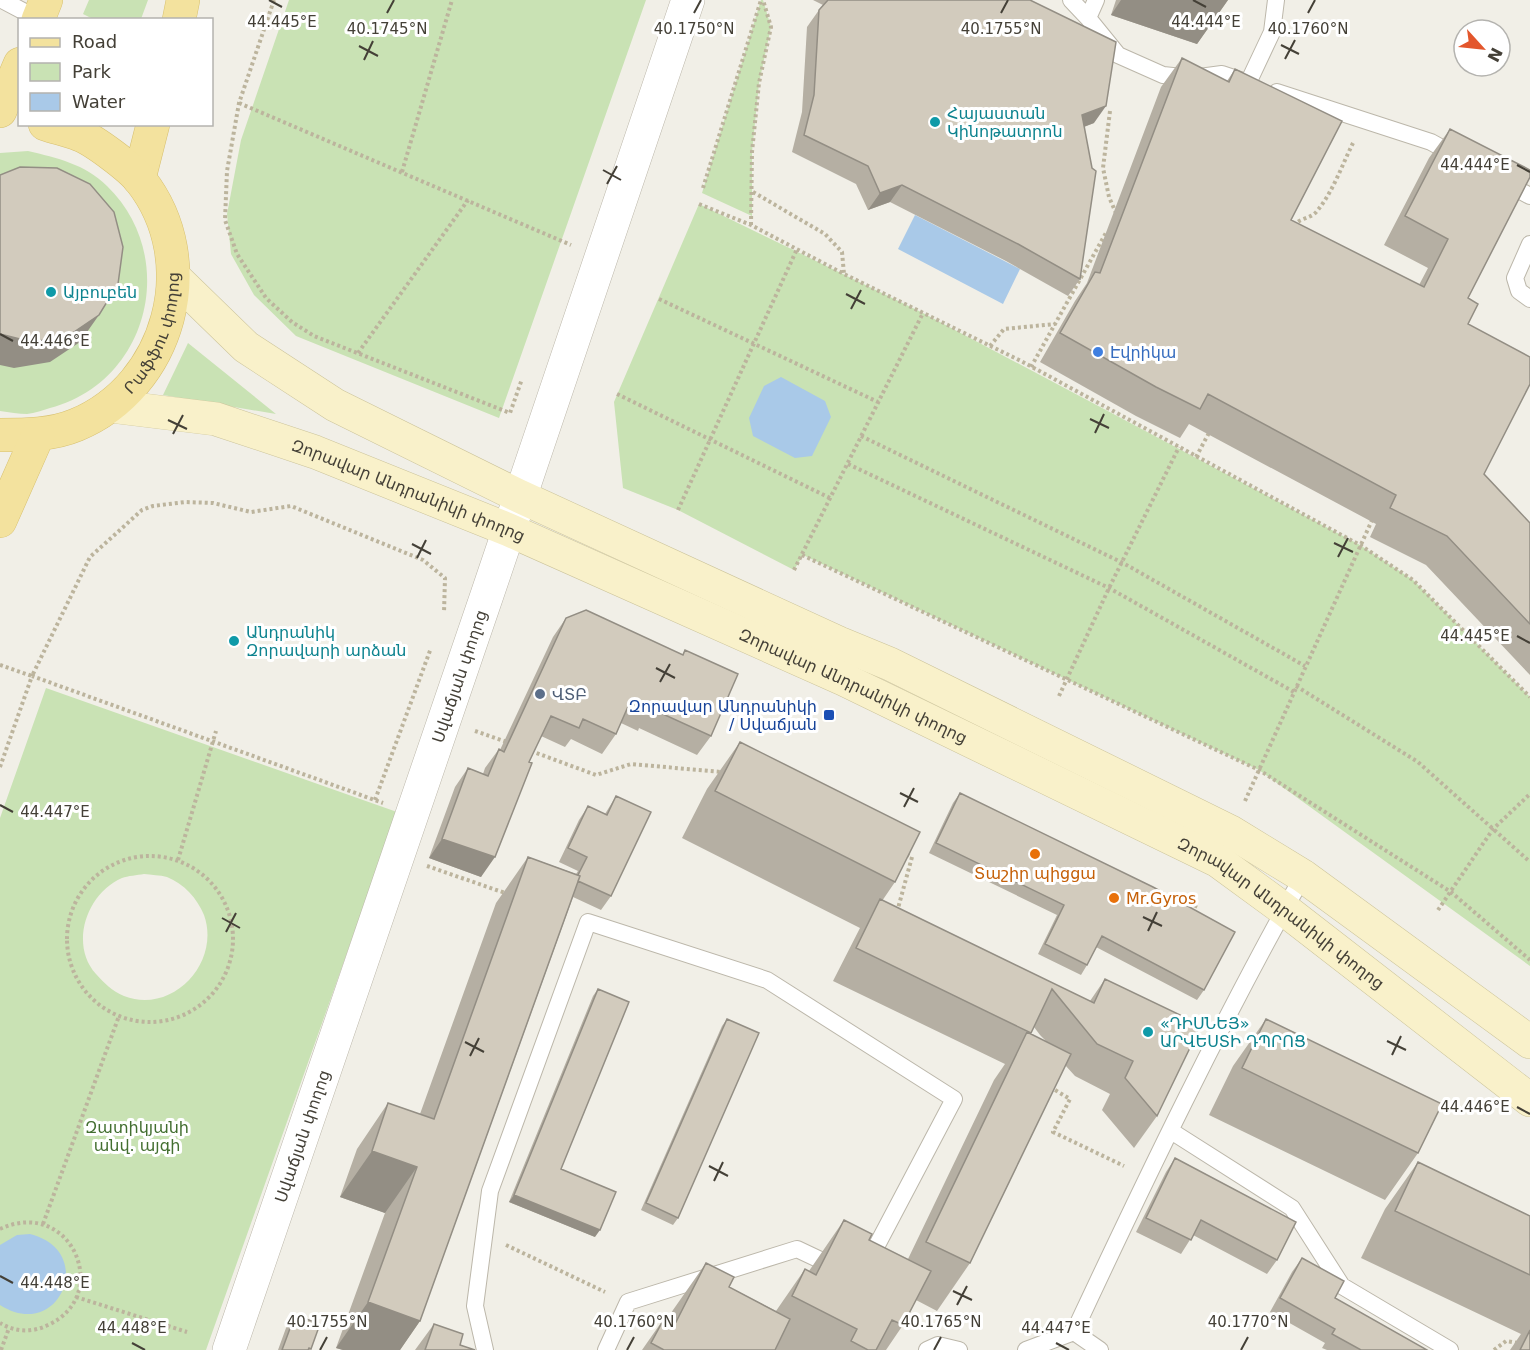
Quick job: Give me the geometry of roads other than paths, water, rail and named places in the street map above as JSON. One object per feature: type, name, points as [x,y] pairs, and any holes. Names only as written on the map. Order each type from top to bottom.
[{"type":"main road","points":[[38,18],[46,0]]},
{"type":"main road","points":[[178,18],[183,0]]},
{"type":"main road","points":[[0,111],[18,69]]},
{"type":"main road","points":[[0,123],[18,123]]},
{"type":"main road","name":"Րաֆֆու փողոց","points":[[0,435],[38,435],[76,425],[110,406],[145,371],[167,327],[175,278],[168,233],[149,192],[139,178],[82,135],[52,126]]},
{"type":"main road","points":[[139,178],[152,126]]},
{"type":"main road","name":"Զորավար Անդրանիկի փողոց","points":[[175,278],[246,347],[335,405],[519,496],[838,643],[890,664],[1232,832],[1304,876],[1530,1042]]},
{"type":"main road","name":"Զորավար Անդրանիկի փողոց","points":[[110,406],[216,419],[315,452],[509,530],[843,679],[1218,861],[1285,910],[1530,1100]]},
{"type":"main road","points":[[0,521],[38,435]]},
{"type":"street","name":"Սվաճյան փողոց","points":[[229,1350],[688,0]]},
{"type":"lane","points":[[2,0],[36,18]]},
{"type":"lane","points":[[1071,0],[1118,55],[1163,75],[1192,78],[1222,74],[1431,142],[1470,164]]},
{"type":"lane","points":[[1088,18],[1096,0]]},
{"type":"lane","points":[[1248,83],[1272,32],[1276,0]]},
{"type":"lane","points":[[1490,175],[1530,196]]},
{"type":"lane","points":[[1530,244],[1515,278],[1519,291],[1530,299]]},
{"type":"lane","points":[[1026,1350],[1074,1332],[1170,1131],[1304,876]]},
{"type":"lane","points":[[485,1350],[475,1306],[490,1191],[588,922],[767,980],[954,1099],[854,1276],[797,1249],[628,1302],[606,1350]]},
{"type":"lane","points":[[1170,1131],[1292,1208],[1342,1286],[1450,1350]]},
{"type":"lane","points":[[1074,1332],[1100,1350]]},
{"type":"lane","points":[[927,1350],[938,1344],[959,1350]]},
{"type":"water","points":[[915,215],[1020,269],[1003,304],[898,249]]},
{"type":"water","points":[[781,377],[825,401],[831,417],[812,456],[795,458],[753,436],[749,418],[764,386]]},
{"type":"water","points":[[30,1234],[51,1243],[62,1258],[66,1274],[63,1290],[53,1304],[39,1312],[21,1314],[0,1305],[0,1245],[17,1235]]},
{"type":"place","name":"Հայաստան Կինոթատրոն","points":[[935,122]]},
{"type":"place","name":"Այբուբեն","points":[[51,292]]},
{"type":"place","name":"Էվրիկա","points":[[1098,352]]},
{"type":"place","name":"Անդրանիկ Զորավարի արձան","points":[[234,641]]},
{"type":"place","name":"ՎՏԲ","points":[[540,694]]},
{"type":"place","name":"Զորավար Անդրանիկի / Սվաճյան","points":[[829,715]]},
{"type":"place","name":"Տաշիր պիցցա","points":[[1035,854]]},
{"type":"place","name":"Mr.Gyros","points":[[1114,898]]},
{"type":"place","name":"«ԴԻՍՆԵՅ» ԱՐՎԵՍՏԻ ԴՊՐՈՑ","points":[[1148,1032]]},
{"type":"park label","name":"Զատիկյանի անվ. այգի","points":[[137,1136]]}]
